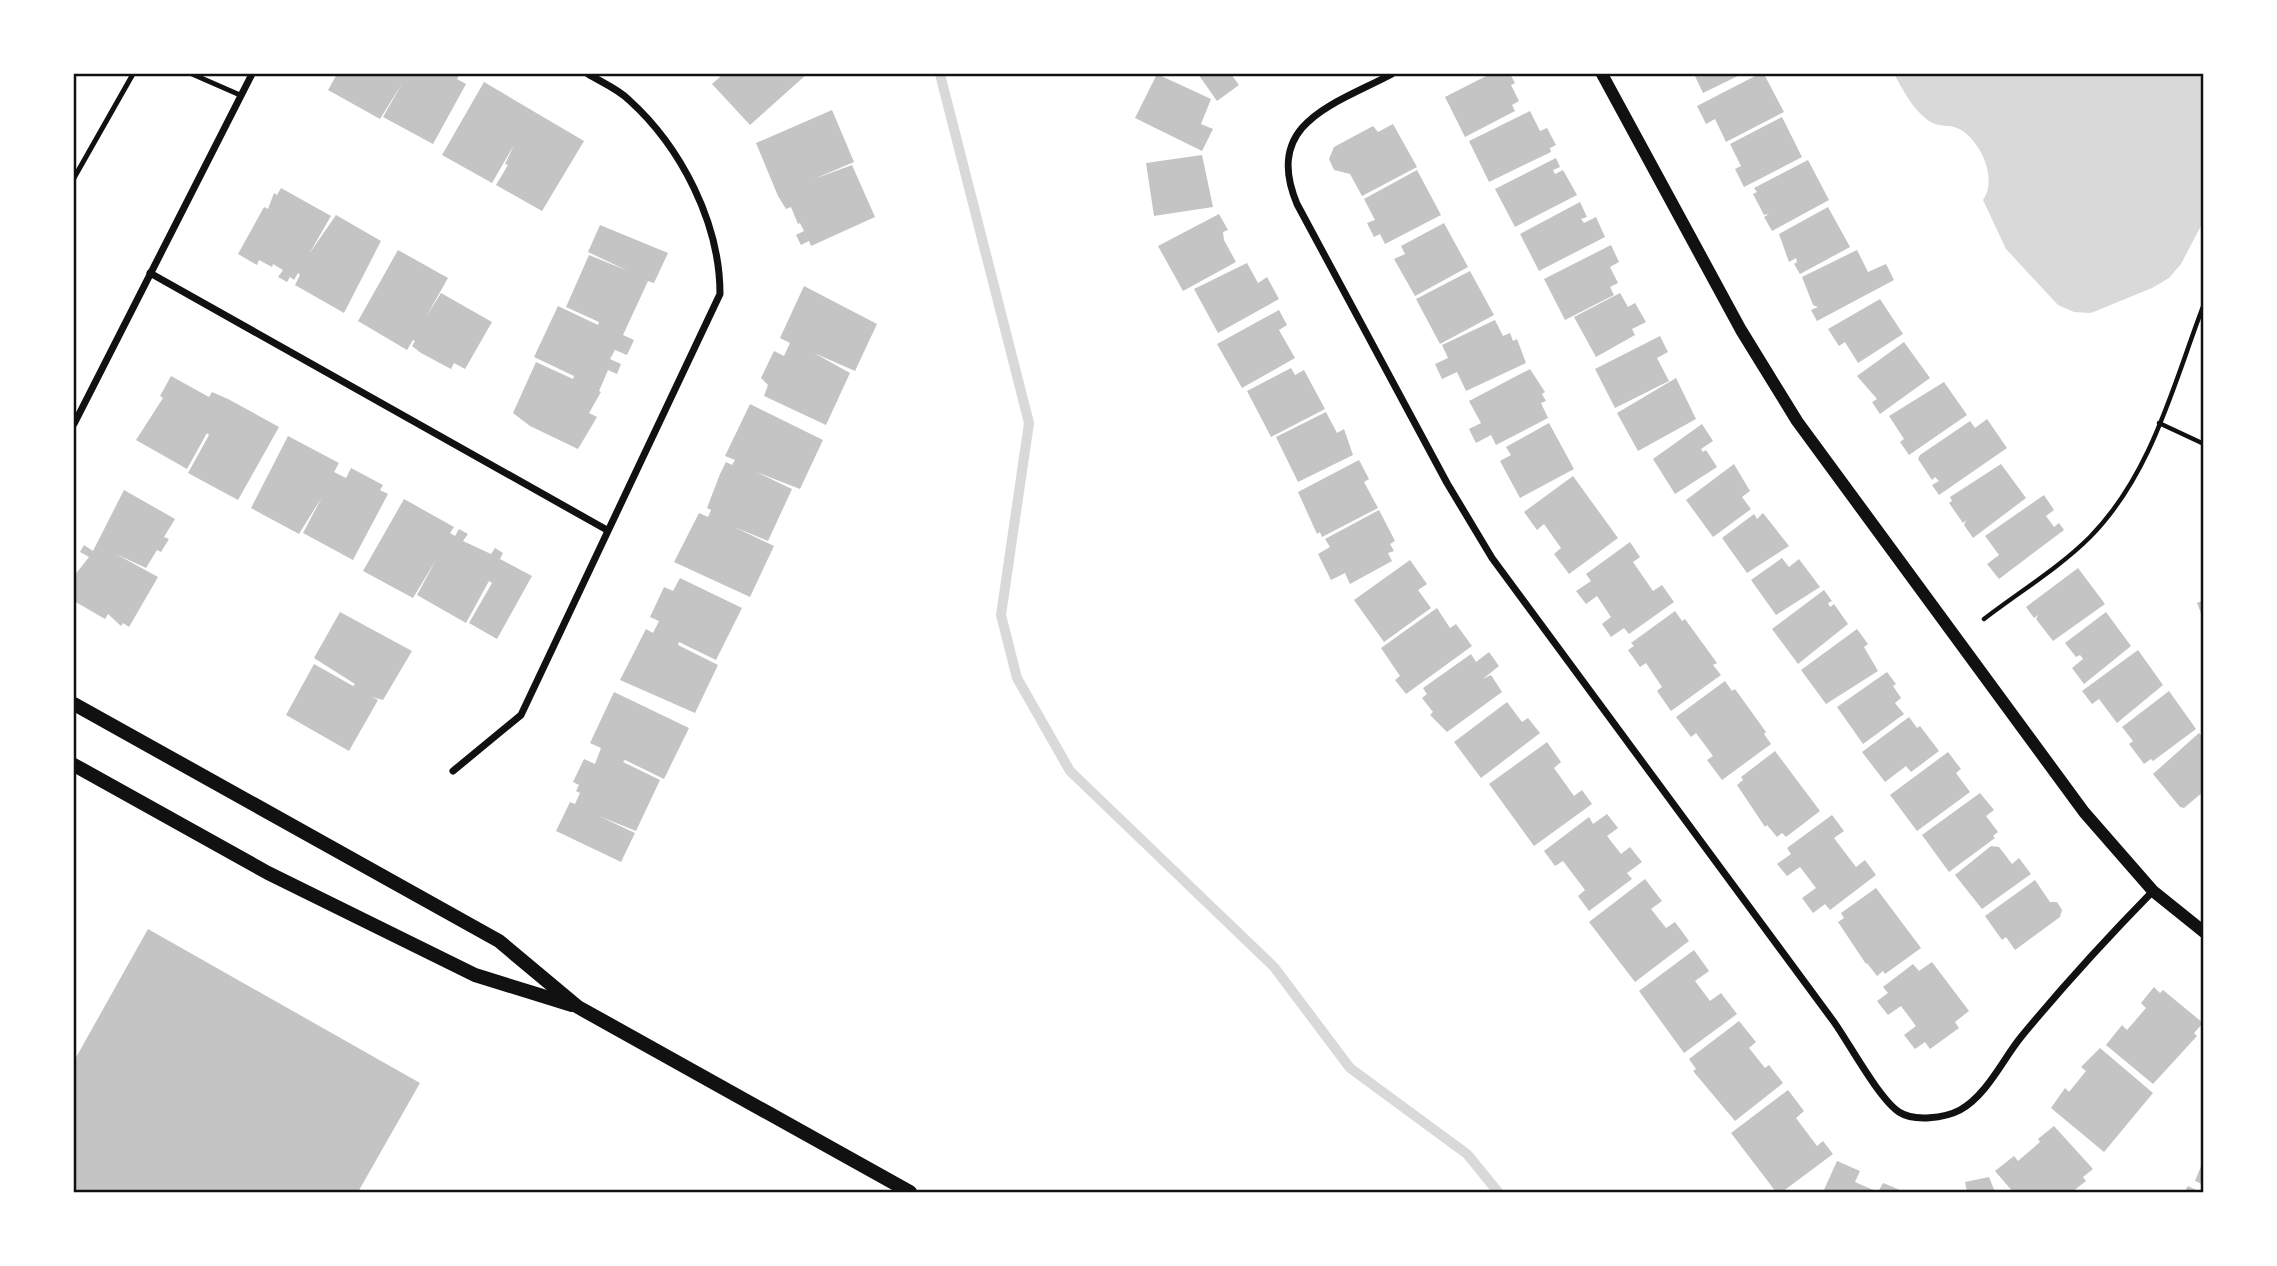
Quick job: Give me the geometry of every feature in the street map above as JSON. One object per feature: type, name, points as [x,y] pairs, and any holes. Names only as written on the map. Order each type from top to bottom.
[{"type":"main road","points":[[74,704],[499,941],[578,1007],[910,1192]]},
{"type":"main road","points":[[74,765],[268,873],[475,975],[578,1007]]},
{"type":"street","points":[[74,424],[252,74]]},
{"type":"street","points":[[453,771],[521,715],[720,294],[720,267],[706,217],[687,176],[664,141],[628,99],[588,74]]},
{"type":"street","points":[[1392,74],[1311,117],[1296,136],[1286,158],[1288,183],[1297,204],[1463,511],[1492,558],[1834,1021],[1883,1096],[1899,1112],[1919,1118],[1942,1116],[1960,1110],[1975,1097],[2021,1037],[2153,891]]},
{"type":"street","points":[[1602,74],[1741,330],[1784,403],[2062,784],[2116,851],[2153,891],[2203,932]]},
{"type":"street","points":[[149,273],[607,530]]},
{"type":"lane","points":[[74,178],[133,74]]},
{"type":"lane","points":[[192,74],[240,95]]},
{"type":"path","points":[[1984,619],[2089,538],[2118,505],[2145,464],[2203,304]]},
{"type":"path","points":[[2159,423],[2203,443]]},
{"type":"shaded area","points":[[1894,74],[2203,74],[2203,222],[2181,264],[2169,278],[2152,288],[2091,313],[2074,312],[2058,305],[2006,249],[1983,200],[1989,182],[1988,172],[1975,143],[1958,128],[1935,124],[1922,115]]},
{"type":"building","points":[[337,74],[460,74],[457,79],[466,84],[433,144],[383,117],[403,82],[380,119],[328,90]]},
{"type":"building","points":[[717,74],[807,74],[750,125],[712,84],[720,77]]},
{"type":"building","points":[[1157,74],[1211,99],[1201,124],[1213,129],[1202,151],[1135,118]]},
{"type":"building","points":[[1198,74],[1231,74],[1239,85],[1217,101]]},
{"type":"building","points":[[1490,74],[1510,74],[1515,83],[1511,85],[1519,101],[1512,105],[1515,111],[1465,137],[1445,97]]},
{"type":"building","points":[[1694,74],[1742,74],[1703,93]]},
{"type":"building","points":[[1759,74],[1764,74],[1784,112],[1726,142],[1715,119],[1706,124],[1697,106]]},
{"type":"building","points":[[484,82],[584,141],[542,211],[496,185],[508,165],[505,164],[514,145],[492,183],[442,155]]},
{"type":"building","points":[[832,110],[854,162],[814,179],[852,165],[875,217],[811,246],[809,241],[801,245],[796,235],[804,231],[791,207],[786,209],[778,196],[756,143]]},
{"type":"building","points":[[1530,111],[1540,131],[1547,128],[1556,145],[1550,148],[1551,152],[1489,182],[1469,141]]},
{"type":"building","points":[[1782,117],[1802,157],[1744,187],[1735,169],[1741,166],[1730,144]]},
{"type":"building","points":[[1393,124],[1417,167],[1362,196],[1350,174],[1334,170],[1329,159],[1334,147],[1373,126],[1378,132]]},
{"type":"building","points":[[1202,155],[1213,207],[1154,216],[1146,163]]},
{"type":"building","points":[[1556,158],[1560,167],[1553,170],[1555,174],[1563,170],[1577,195],[1515,227],[1495,189]]},
{"type":"building","points":[[1808,160],[1829,200],[1772,231],[1764,217],[1769,214],[1764,215],[1753,194],[1757,192],[1754,188]]},
{"type":"building","points":[[1417,170],[1441,215],[1385,244],[1380,234],[1374,237],[1367,223],[1375,220],[1364,199]]},
{"type":"building","points":[[281,188],[331,216],[309,254],[336,215],[381,241],[344,313],[295,285],[300,275],[298,273],[294,280],[290,277],[287,282],[278,277],[283,270],[273,264],[272,267],[259,260],[257,265],[238,254],[264,207],[268,209],[274,193],[277,195]]},
{"type":"building","points":[[1580,202],[1587,217],[1581,219],[1584,223],[1596,217],[1605,237],[1539,271],[1520,234]]},
{"type":"building","points":[[1828,207],[1850,247],[1800,274],[1794,264],[1797,262],[1796,258],[1789,262],[1779,234]]},
{"type":"building","points":[[1219,214],[1228,230],[1223,232],[1224,240],[1236,262],[1183,291],[1158,246]]},
{"type":"building","points":[[1444,223],[1468,267],[1415,296],[1394,259],[1405,254],[1401,246]]},
{"type":"building","points":[[600,225],[668,253],[654,283],[648,281],[623,335],[634,340],[627,355],[615,350],[610,359],[621,364],[617,374],[608,370],[599,391],[601,392],[589,413],[597,417],[578,449],[530,426],[513,413],[536,362],[573,379],[574,376],[534,357],[558,306],[598,325],[599,322],[566,307],[589,255],[628,271],[588,252]]},
{"type":"building","points":[[1611,245],[1619,262],[1610,267],[1618,283],[1610,287],[1614,295],[1565,320],[1544,279]]},
{"type":"building","points":[[398,250],[448,278],[426,317],[441,293],[492,322],[465,369],[454,363],[451,369],[421,353],[412,346],[415,341],[413,340],[407,350],[358,321]]},
{"type":"building","points":[[1857,250],[1868,272],[1886,264],[1894,280],[1817,321],[1811,310],[1818,307],[1813,305],[1802,277]]},
{"type":"building","points":[[1247,263],[1258,283],[1267,277],[1279,299],[1218,333],[1194,289]]},
{"type":"building","points":[[1470,271],[1494,315],[1440,344],[1416,299]]},
{"type":"building","points":[[804,286],[877,324],[855,371],[814,353],[850,373],[826,425],[764,396],[768,385],[761,378],[774,351],[784,356],[790,343],[780,338]]},
{"type":"building","points":[[1620,293],[1628,307],[1635,303],[1646,322],[1632,329],[1635,335],[1596,357],[1574,317]]},
{"type":"building","points":[[1880,299],[1903,334],[1858,363],[1845,342],[1839,346],[1828,329]]},
{"type":"building","points":[[1279,310],[1287,325],[1279,330],[1295,358],[1242,388],[1217,344]]},
{"type":"building","points":[[1495,320],[1503,336],[1510,333],[1513,341],[1517,339],[1526,363],[1466,391],[1457,372],[1442,379],[1435,364],[1448,358],[1442,345]]},
{"type":"building","points":[[1660,336],[1668,352],[1657,358],[1669,381],[1615,408],[1595,369]]},
{"type":"building","points":[[1904,342],[1930,378],[1880,414],[1872,402],[1877,399],[1857,376]]},
{"type":"building","points":[[1291,368],[1295,375],[1304,370],[1325,409],[1271,437],[1247,391]]},
{"type":"building","points":[[1530,369],[1545,392],[1542,394],[1546,401],[1541,403],[1548,418],[1496,445],[1491,435],[1476,443],[1469,429],[1481,423],[1469,401]]},
{"type":"building","points":[[171,376],[209,397],[212,392],[228,399],[279,427],[238,500],[188,473],[209,435],[207,433],[187,469],[136,440],[163,398],[160,396]]},
{"type":"building","points":[[1676,378],[1696,419],[1638,451],[1617,413]]},
{"type":"building","points":[[1944,382],[1967,415],[1909,455],[1900,442],[1904,439],[1889,416]]},
{"type":"building","points":[[750,404],[823,440],[800,489],[756,472],[792,489],[768,541],[734,527],[774,546],[750,597],[674,562],[699,513],[708,517],[711,510],[707,508],[720,474],[726,462],[732,465],[735,460],[725,456]]},
{"type":"building","points":[[1326,412],[1337,433],[1344,429],[1353,455],[1298,482],[1276,437]]},
{"type":"building","points":[[1987,419],[2007,448],[1939,495],[1932,485],[1939,481],[1935,477],[1932,480],[1918,459],[1920,455],[1970,421],[1975,428]]},
{"type":"building","points":[[1549,423],[1574,469],[1520,498],[1500,461],[1511,455],[1506,447]]},
{"type":"building","points":[[1702,424],[1713,441],[1701,449],[1703,452],[1706,450],[1717,467],[1675,494],[1653,459]]},
{"type":"building","points":[[288,436],[339,463],[334,472],[346,478],[351,468],[383,485],[380,490],[388,494],[353,560],[303,533],[322,497],[299,534],[251,508]]},
{"type":"building","points":[[1359,460],[1369,479],[1364,482],[1378,508],[1322,537],[1320,532],[1317,534],[1298,492]]},
{"type":"building","points":[[1734,464],[1750,491],[1742,497],[1751,509],[1713,537],[1686,500]]},
{"type":"building","points":[[2001,464],[2026,498],[1973,538],[1964,525],[1966,520],[1963,523],[1949,503],[1952,501],[1950,497]]},
{"type":"building","points":[[1573,476],[1618,538],[1569,574],[1554,554],[1561,548],[1544,524],[1537,530],[1524,512]]},
{"type":"building","points":[[124,490],[175,519],[164,537],[169,539],[161,552],[157,550],[146,568],[116,554],[158,577],[129,627],[123,623],[121,626],[108,614],[105,619],[74,601],[74,576],[89,557],[80,552],[84,545],[93,551]]},
{"type":"building","points":[[2044,495],[2054,510],[2046,516],[2054,527],[2059,523],[2064,530],[1999,579],[1987,564],[1999,555],[1985,536]]},
{"type":"building","points":[[404,499],[454,527],[450,533],[455,536],[459,529],[468,534],[463,541],[491,554],[495,548],[503,553],[500,559],[532,576],[497,639],[469,623],[492,583],[489,581],[466,623],[417,595],[436,560],[413,598],[363,571]]},
{"type":"building","points":[[1379,510],[1395,541],[1390,544],[1394,551],[1388,553],[1392,561],[1350,584],[1345,573],[1331,580],[1318,554],[1330,547],[1325,539]]},
{"type":"building","points":[[1763,513],[1789,546],[1747,573],[1722,538],[1754,514],[1757,519]]},
{"type":"building","points":[[1630,542],[1640,557],[1633,562],[1653,591],[1662,585],[1674,602],[1629,634],[1624,628],[1611,637],[1602,624],[1611,617],[1597,596],[1586,604],[1576,591],[1591,581],[1586,574]]},
{"type":"building","points":[[1782,558],[1789,567],[1799,559],[1820,587],[1776,615],[1751,580]]},
{"type":"building","points":[[1410,560],[1427,584],[1418,590],[1431,608],[1384,642],[1354,600]]},
{"type":"building","points":[[2078,568],[2105,604],[2053,641],[2036,619],[2038,615],[2034,618],[2026,607]]},
{"type":"building","points":[[680,578],[742,608],[716,660],[679,642],[678,645],[718,665],[695,713],[620,680],[646,629],[653,633],[659,621],[650,617],[664,587],[673,591]]},
{"type":"building","points":[[1824,590],[1832,601],[1828,603],[1830,607],[1834,604],[1848,624],[1798,664],[1772,629]]},
{"type":"building","points":[[2204,600],[2204,618],[2203,618],[2197,603]]},
{"type":"building","points":[[1437,608],[1450,628],[1456,624],[1472,646],[1406,694],[1395,680],[1400,676],[1381,648]]},
{"type":"building","points":[[1675,611],[1682,621],[1685,619],[1717,663],[1713,665],[1721,675],[1671,711],[1657,691],[1662,687],[1646,663],[1640,667],[1628,650],[1634,646],[1631,643]]},
{"type":"building","points":[[340,612],[412,651],[383,700],[372,697],[378,700],[349,751],[286,715],[314,664],[353,686],[355,684],[314,658]]},
{"type":"building","points":[[2106,612],[2131,646],[2084,684],[2072,668],[2083,659],[2080,655],[2076,657],[2065,643]]},
{"type":"building","points":[[1857,629],[1868,644],[1864,647],[1878,671],[1826,704],[1801,670]]},
{"type":"building","points":[[2138,650],[2163,685],[2117,723],[2099,699],[2092,704],[2082,691]]},
{"type":"building","points":[[1489,652],[1499,666],[1483,679],[1491,675],[1502,692],[1447,732],[1430,715],[1433,712],[1422,698],[1427,694],[1423,688],[1471,654],[1476,662]]},
{"type":"building","points":[[1887,672],[1896,684],[1893,686],[1901,698],[1895,703],[1904,714],[1863,744],[1837,707]]},
{"type":"building","points":[[1725,681],[1732,691],[1735,689],[1766,732],[1764,734],[1771,744],[1722,780],[1707,760],[1713,756],[1696,733],[1691,737],[1676,717]]},
{"type":"building","points":[[2169,691],[2196,729],[2153,761],[2151,759],[2144,764],[2129,744],[2133,741],[2122,727]]},
{"type":"building","points":[[614,692],[689,728],[664,779],[625,760],[623,762],[660,780],[636,831],[599,816],[635,833],[621,862],[556,831],[570,802],[575,804],[580,793],[576,791],[579,785],[573,782],[584,759],[595,764],[601,748],[590,743]]},
{"type":"building","points":[[1507,702],[1522,722],[1528,718],[1540,733],[1481,778],[1454,742]]},
{"type":"building","points":[[1909,717],[1917,728],[1920,726],[1939,751],[1911,772],[1906,766],[1885,782],[1862,752]]},
{"type":"building","points":[[2199,733],[2204,738],[2204,791],[2184,808],[2180,807],[2153,774]]},
{"type":"building","points":[[1547,742],[1561,762],[1554,768],[1574,796],[1582,790],[1592,804],[1534,846],[1489,784]]},
{"type":"building","points":[[1775,751],[1820,811],[1786,837],[1782,833],[1777,837],[1767,825],[1765,827],[1737,785],[1743,780],[1741,777]]},
{"type":"building","points":[[1948,752],[1961,769],[1956,773],[1970,792],[1917,831],[1890,795]]},
{"type":"building","points":[[1980,793],[1994,810],[1986,816],[1998,832],[1993,836],[1995,838],[1949,872],[1922,835]]},
{"type":"building","points":[[1607,814],[1618,828],[1607,836],[1621,854],[1630,847],[1642,862],[1627,873],[1632,879],[1589,911],[1578,896],[1585,890],[1563,861],[1555,866],[1544,851],[1589,817],[1593,824]]},
{"type":"building","points":[[1832,815],[1844,831],[1834,838],[1856,867],[1865,860],[1876,875],[1830,910],[1825,904],[1813,913],[1802,898],[1816,888],[1800,867],[1787,876],[1777,864],[1791,854],[1787,848]]},
{"type":"building","points":[[1991,846],[1999,847],[2012,864],[2019,858],[2031,874],[1982,909],[1955,875]]},
{"type":"building","points":[[1645,879],[1662,901],[1651,909],[1666,928],[1675,922],[1689,941],[1635,982],[1589,922]]},
{"type":"building","points":[[2035,880],[2050,902],[2057,902],[2062,910],[2060,917],[2015,950],[2006,937],[2002,940],[1985,916]]},
{"type":"building","points":[[1876,888],[1921,948],[1885,974],[1883,971],[1877,976],[1838,922],[1844,918],[1841,913]]},
{"type":"building","points":[[148,929],[420,1083],[358,1192],[74,1192],[74,1061]]},
{"type":"building","points":[[1694,950],[1709,971],[1695,981],[1710,1001],[1721,993],[1737,1014],[1684,1053],[1639,991]]},
{"type":"building","points":[[1932,962],[1969,1011],[1955,1022],[1959,1028],[1930,1049],[1925,1042],[1915,1049],[1904,1035],[1916,1026],[1901,1006],[1888,1015],[1877,1001],[1888,993],[1883,987],[1913,964],[1919,971]]},
{"type":"building","points":[[2154,987],[2160,993],[2163,990],[2203,1023],[2194,1033],[2197,1036],[2153,1084],[2106,1045],[2122,1025],[2127,1030],[2146,1008],[2141,1003]]},
{"type":"building","points":[[1739,1021],[1756,1042],[1749,1048],[1765,1068],[1769,1065],[1783,1083],[1735,1121],[1693,1071],[1696,1069],[1689,1059]]},
{"type":"building","points":[[2100,1048],[2153,1093],[2104,1152],[2051,1108],[2065,1088],[2069,1092],[2086,1071],[2081,1067]]},
{"type":"building","points":[[1788,1090],[1804,1111],[1796,1118],[1817,1146],[1823,1141],[1833,1154],[1782,1192],[1776,1192],[1731,1133]]},
{"type":"building","points":[[2054,1126],[2093,1169],[2083,1177],[2086,1181],[2072,1192],[2013,1192],[1995,1171],[2014,1156],[2018,1161]]},
{"type":"building","points":[[2204,1159],[2204,1185],[2195,1181]]},
{"type":"building","points":[[1837,1161],[1860,1171],[1855,1182],[1878,1192],[1823,1192]]},
{"type":"building","points":[[1989,1177],[1995,1192],[1967,1192],[1965,1182]]},
{"type":"building","points":[[1883,1183],[1905,1192],[1878,1192]]},
{"type":"building","points":[[2188,1186],[2200,1192],[2184,1192]]},
{"type":"waterway","points":[[940,74],[1029,423],[1001,615],[1017,678],[1070,771],[1274,967],[1350,1068],[1467,1154],[1498,1192]]}]
